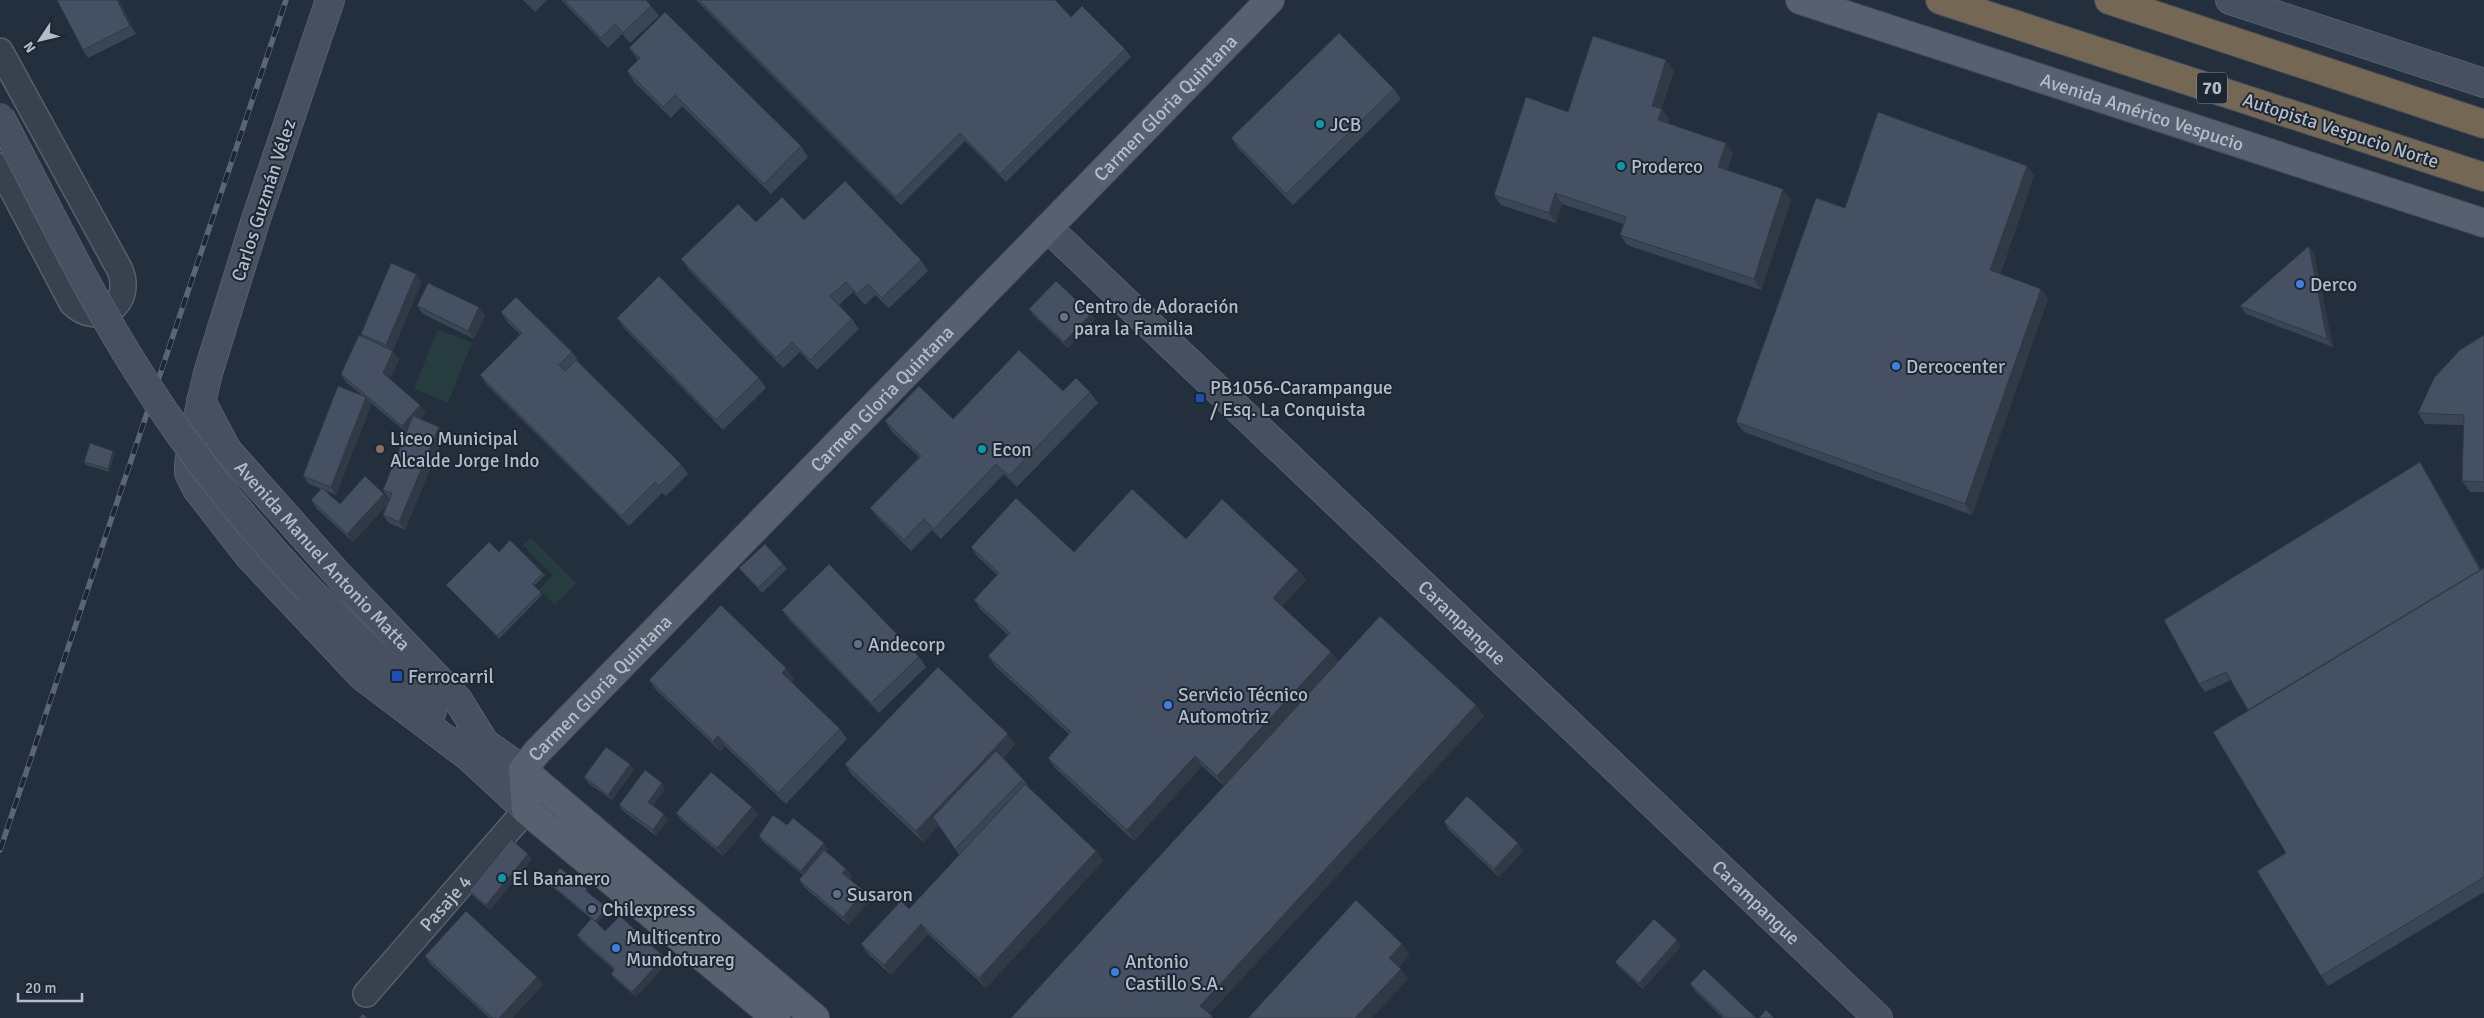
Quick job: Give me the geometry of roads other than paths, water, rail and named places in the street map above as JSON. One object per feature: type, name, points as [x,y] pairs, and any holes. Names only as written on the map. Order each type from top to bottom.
[{"type":"highway","name":"Autopista Vespucio Norte","points":[[1940,0],[2484,177]]},
{"type":"highway","points":[[2109,0],[2484,124]]},
{"type":"main road","name":"Carmen Gloria Quintana","points":[[526,810],[524,770],[536,753],[1270,0]]},
{"type":"main road","name":"Avenida Américo Vespucio","points":[[1800,0],[2484,223]]},
{"type":"main road","name":"Avenida Manuel Antonio Matta","points":[[524,770],[815,1018]]},
{"type":"main road","name":"Avenida Manuel Antonio Matta","points":[[526,810],[776,1018]]},
{"type":"street","name":"Carlos Guzmán Vélez","points":[[201,401],[255,222],[330,0]]},
{"type":"street","points":[[2230,0],[2484,84]]},
{"type":"street","points":[[0,51],[125,281],[124,290],[115,306],[107,311],[92,314],[72,303],[0,166]]},
{"type":"street","name":"Avenida Manuel Antonio Matta","points":[[0,118],[107,320],[139,374],[210,476],[261,538],[309,590],[441,720],[476,750],[526,810]]},
{"type":"street","name":"Carampangue","points":[[1048,228],[1878,1018]]},
{"type":"street","name":"Avenida Manuel Antonio Matta","points":[[201,401],[188,464],[189,473],[212,509],[249,556],[362,676],[476,750],[524,770]]},
{"type":"street","name":"Avenida Manuel Antonio Matta","points":[[201,401],[227,450],[340,577],[458,700],[476,750]]},
{"type":"street","name":"Pasaje 4","points":[[366,994],[526,810]]},
{"type":"railway","points":[[0,850],[286,0]]},
{"type":"place","name":"JCB","points":[[1320,124]]},
{"type":"place","name":"Proderco","points":[[1621,166]]},
{"type":"place","name":"Derco","points":[[2300,284]]},
{"type":"place","name":"Centro de Adoración para la Familia","points":[[1064,317]]},
{"type":"place","name":"Dercocenter","points":[[1896,366]]},
{"type":"place","name":"PB1056-Carampangue / Esq. La Conquista","points":[[1200,398]]},
{"type":"place","name":"Liceo Municipal Alcalde Jorge Indo","points":[[380,449]]},
{"type":"place","name":"Econ","points":[[982,449]]},
{"type":"place","name":"Andecorp","points":[[858,644]]},
{"type":"place","name":"Ferrocarril","points":[[397,676]]},
{"type":"place","name":"Servicio Técnico Automotriz","points":[[1168,705]]},
{"type":"place","name":"El Bananero","points":[[502,878]]},
{"type":"place","name":"Susaron","points":[[837,894]]},
{"type":"place","name":"Chilexpress","points":[[592,909]]},
{"type":"place","name":"Multicentro Mundotuareg","points":[[616,948]]},
{"type":"place","name":"Antonio Castillo S.A.","points":[[1115,972]]}]
